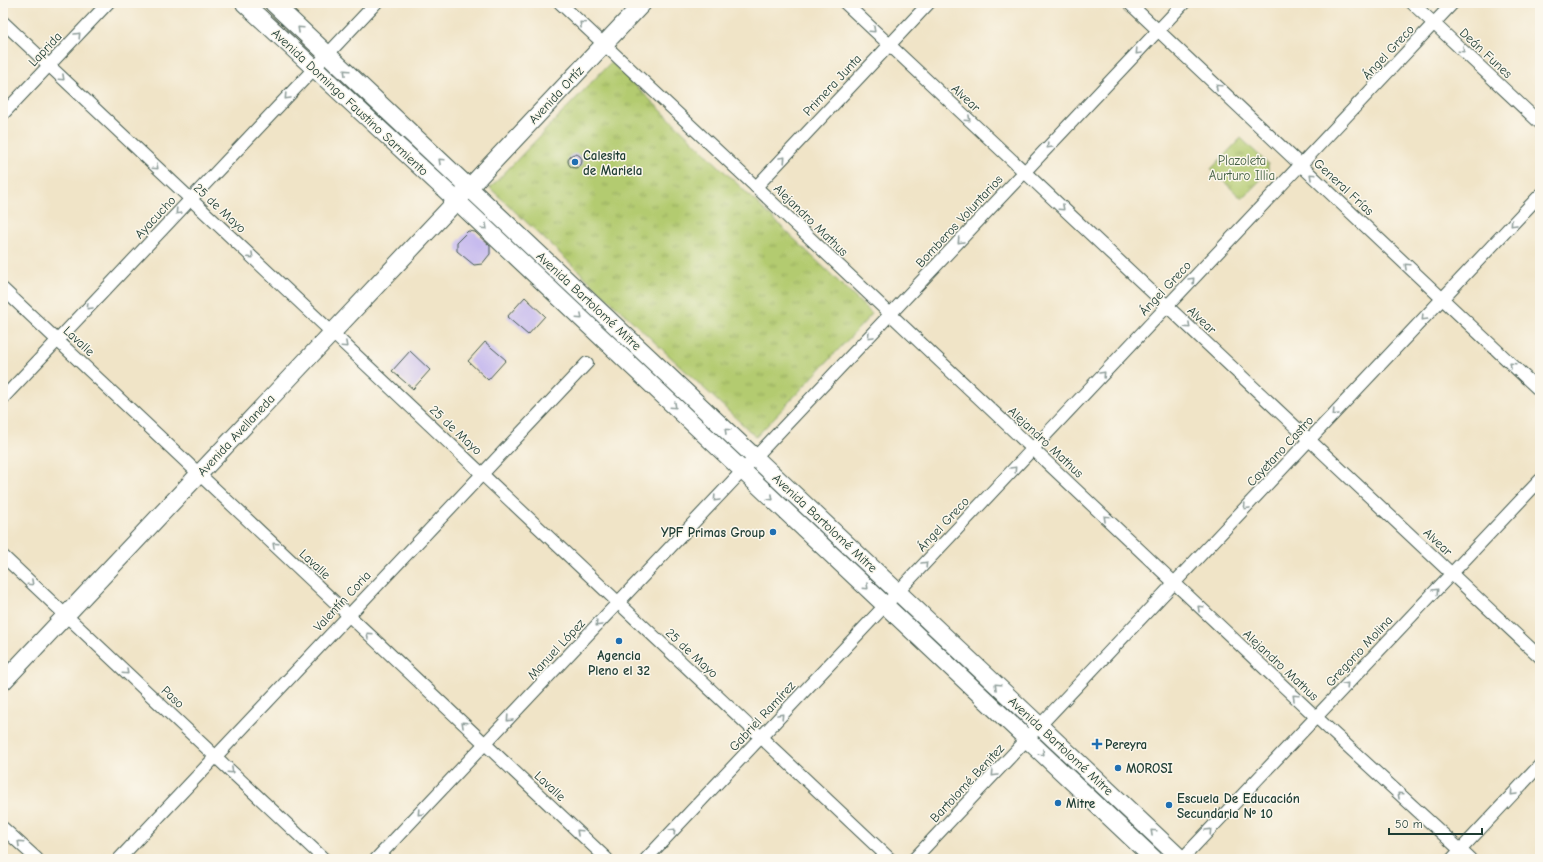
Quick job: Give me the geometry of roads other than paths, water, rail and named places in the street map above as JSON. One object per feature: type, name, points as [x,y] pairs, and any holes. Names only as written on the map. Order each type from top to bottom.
[{"type":"main road","name":"Avenida Domingo Faustino Sarmiento","points":[[244,3],[457,201]]},
{"type":"main road","name":"Avenida Domingo Faustino Sarmiento","points":[[273,3],[469,188]]},
{"type":"main road","name":"Avenida Ortíz","points":[[469,188],[643,3]]},
{"type":"main road","name":"Avenida Avellaneda","points":[[3,682],[469,188]]},
{"type":"main road","name":"Avenida Bartolomé Mitre","points":[[469,188],[1182,859]]},
{"type":"main road","name":"Avenida Bartolomé Mitre","points":[[457,201],[1154,859]]},
{"type":"street","name":"Laprida","points":[[3,114],[108,3]]},
{"type":"street","name":"Ayacucho","points":[[3,398],[376,3]]},
{"type":"street","name":"Alejandro Mathus","points":[[560,3],[1316,717],[1470,859]]},
{"type":"street","name":"Alvear","points":[[845,3],[1540,657]]},
{"type":"street","name":"Primera Junta","points":[[756,187],[929,3]]},
{"type":"street","name":"General Frías","points":[[1129,3],[1540,391]]},
{"type":"street","name":"Bomberos Voluntarios","points":[[755,458],[1184,3]]},
{"type":"street","name":"Deán Funes","points":[[1412,3],[1540,123]]},
{"type":"street","name":"Ángel Greco","points":[[898,592],[1453,3]]},
{"type":"street","name":"25 de Mayo","points":[[3,22],[890,859]]},
{"type":"street","name":"Cayetano Castro","points":[[1040,726],[1540,195]]},
{"type":"street","name":"Lavalle","points":[[3,289],[607,859]]},
{"type":"street","name":"Valentín Coria","points":[[118,859],[587,363]]},
{"type":"street","name":"Manuel López","points":[[376,859],[755,458]]},
{"type":"street","name":"Gregorio Molina","points":[[1182,859],[1540,480]]},
{"type":"street","name":"Paso","points":[[3,556],[324,859]]},
{"type":"street","name":"Gabriel Ramírez","points":[[646,859],[898,592]]},
{"type":"street","name":"Bartolomé Benitez","points":[[914,859],[1040,726]]},
{"type":"street","points":[[1452,859],[1540,765]]},
{"type":"street","points":[[3,828],[37,859]]},
{"type":"place","name":"Calesita de Mariela","points":[[575,162]]},
{"type":"place","name":"YPF Primas Group","points":[[773,532]]},
{"type":"place","name":"Agencia Pleno el 32","points":[[619,641]]},
{"type":"place","name":"Pereyra","points":[[1097,744]]},
{"type":"place","name":"MOROSI","points":[[1118,768]]},
{"type":"place","name":"Mitre","points":[[1058,803]]},
{"type":"place","name":"Escuela De Educación Secundaria Nº 10","points":[[1169,805]]},
{"type":"park label","name":"Plazoleta Aurturo Illia","points":[[1242,168]]}]
